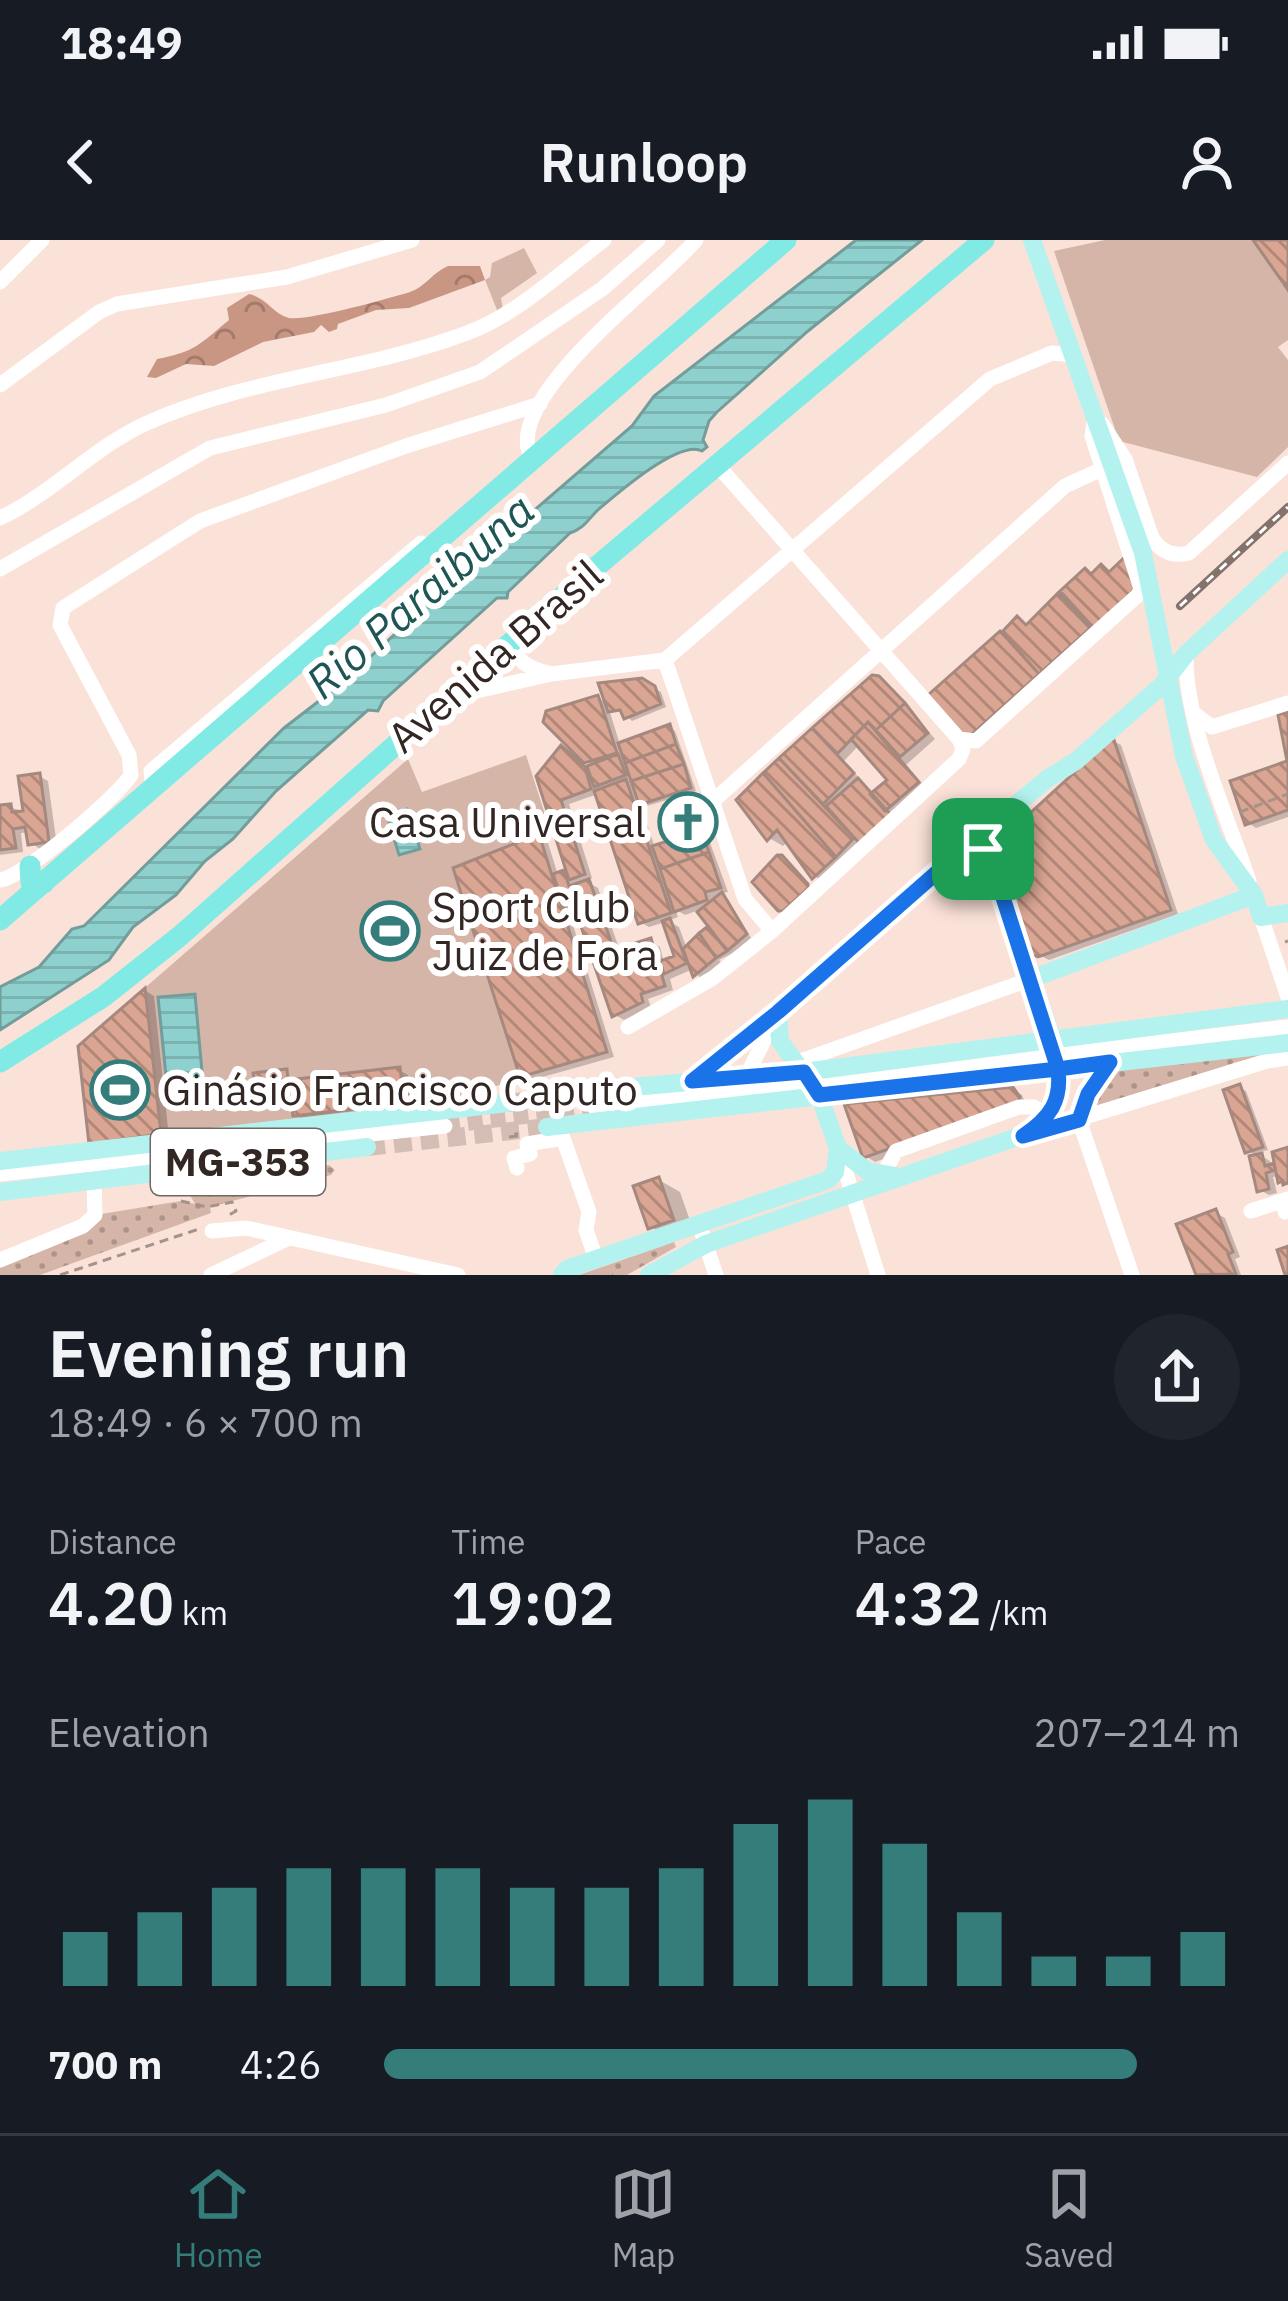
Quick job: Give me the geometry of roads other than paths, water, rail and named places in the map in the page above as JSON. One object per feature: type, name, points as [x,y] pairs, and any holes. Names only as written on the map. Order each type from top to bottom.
[{"type":"highway","points":[[9,913],[22,877],[153,789],[786,240]]},
{"type":"highway","name":"Avenida Brasil","points":[[0,1062],[104,997],[180,936],[510,642],[984,240]]},
{"type":"main road","points":[[1032,240],[1109,472],[1153,586],[1184,756],[1214,840],[1254,896],[1261,917],[1288,913]]},
{"type":"main road","points":[[692,1081],[1162,686],[1186,654],[1288,560]]},
{"type":"main road","points":[[1047,779],[1060,760],[1155,677],[1163,650]]},
{"type":"main road","points":[[649,1275],[706,1244],[1023,1136],[1048,1116],[1059,1095],[1055,1054],[1031,979],[1254,896]]},
{"type":"main road","points":[[547,1126],[808,1078],[1055,1054],[1288,1009]]},
{"type":"main road","points":[[778,1012],[777,1032],[808,1078],[838,1148],[856,1166],[901,1177]]},
{"type":"main road","points":[[633,1087],[747,1075],[808,1078],[840,1058],[1055,1054],[1110,1062],[1288,1043]]},
{"type":"main road","points":[[0,1161],[508,1103]]},
{"type":"main road","name":"MG-353","points":[[0,1192],[367,1147]]},
{"type":"main road","points":[[560,1273],[828,1180],[835,1172],[838,1148]]},
{"type":"street","points":[[0,282],[43,240]]},
{"type":"street","points":[[0,385],[99,311],[117,304],[287,277],[412,240]]},
{"type":"street","points":[[0,518],[148,423],[248,388],[387,358],[470,332],[496,320],[604,240]]},
{"type":"street","points":[[0,568],[210,448],[386,405],[481,372],[602,289],[658,240]]},
{"type":"street","points":[[536,453],[526,444],[540,404],[601,328],[696,240]]},
{"type":"street","points":[[446,698],[551,674],[664,660],[990,380],[1052,353],[1073,355]]},
{"type":"street","points":[[22,877],[125,784],[132,766],[61,625],[60,614],[200,521],[406,446],[540,404]]},
{"type":"street","points":[[1093,415],[1125,459],[1157,546],[1172,554],[1189,553],[1288,463]]},
{"type":"street","points":[[628,1027],[713,978],[772,931],[959,759],[963,749],[883,650],[718,466]]},
{"type":"street","points":[[711,803],[1065,485],[1109,472],[1141,590],[976,741],[959,739]]},
{"type":"street","points":[[510,642],[528,668],[551,674]]},
{"type":"street","points":[[1186,654],[1185,677],[1193,713],[1254,896]]},
{"type":"street","points":[[664,660],[745,899],[772,931]]},
{"type":"street","points":[[1193,713],[1212,727],[1288,704]]},
{"type":"street","points":[[840,1058],[1031,979],[990,857],[983,849],[968,845]]},
{"type":"street","points":[[1261,917],[1288,997]]},
{"type":"street","points":[[728,1092],[747,1075],[778,1012]]},
{"type":"street","points":[[1055,1054],[1288,1027]]},
{"type":"street","points":[[1023,1136],[1267,1060],[1288,1058]]},
{"type":"street","points":[[1110,1062],[1088,1094],[1079,1120],[1132,1275]]},
{"type":"street","points":[[595,1108],[808,1078]]},
{"type":"street","points":[[874,1168],[886,1169],[896,1151],[1019,1107],[1034,1107],[1048,1116]]},
{"type":"street","points":[[0,1174],[445,1126]]},
{"type":"street","points":[[509,1163],[530,1154],[527,1144],[563,1138],[589,1212],[586,1230],[596,1259]]},
{"type":"street","points":[[838,1148],[878,1275]]},
{"type":"street","points":[[0,1260],[82,1226],[95,1215],[94,1180]]},
{"type":"street","points":[[1251,1210],[1287,1207]]},
{"type":"street","points":[[698,1224],[716,1275]]},
{"type":"street","points":[[245,1228],[253,1254]]},
{"type":"street","points":[[212,1231],[245,1228],[458,1275]]},
{"type":"street","points":[[211,1275],[235,1270],[253,1254],[287,1239]]},
{"type":"water","name":"Rio Paraibuna","points":[[856,240],[922,240],[717,412],[703,440],[707,447],[665,460],[620,491],[570,533],[507,598],[497,598],[383,701],[378,711],[368,710],[276,791],[176,895],[133,927],[109,960],[0,1030],[0,987],[39,967],[72,929],[84,926],[284,728],[341,684],[439,588],[632,426],[654,396]]},
{"type":"water","points":[[407,809],[420,849],[399,855],[387,815]]},
{"type":"water","points":[[195,994],[203,1083],[167,1086],[158,997]]},
{"type":"tunnel","points":[[508,1103],[633,1087]]},
{"type":"tunnel","points":[[445,1126],[595,1108]]},
{"type":"tunnel","points":[[367,1147],[547,1127]]},
{"type":"railway","points":[[1180,606],[1288,507]]},
{"type":"place","name":"Casa Universal","points":[[688,822]]},
{"type":"place","name":"Sport Club Juiz de Fora","points":[[390,931]]},
{"type":"place","name":"Ginásio Francisco Caputo","points":[[120,1090]]}]
